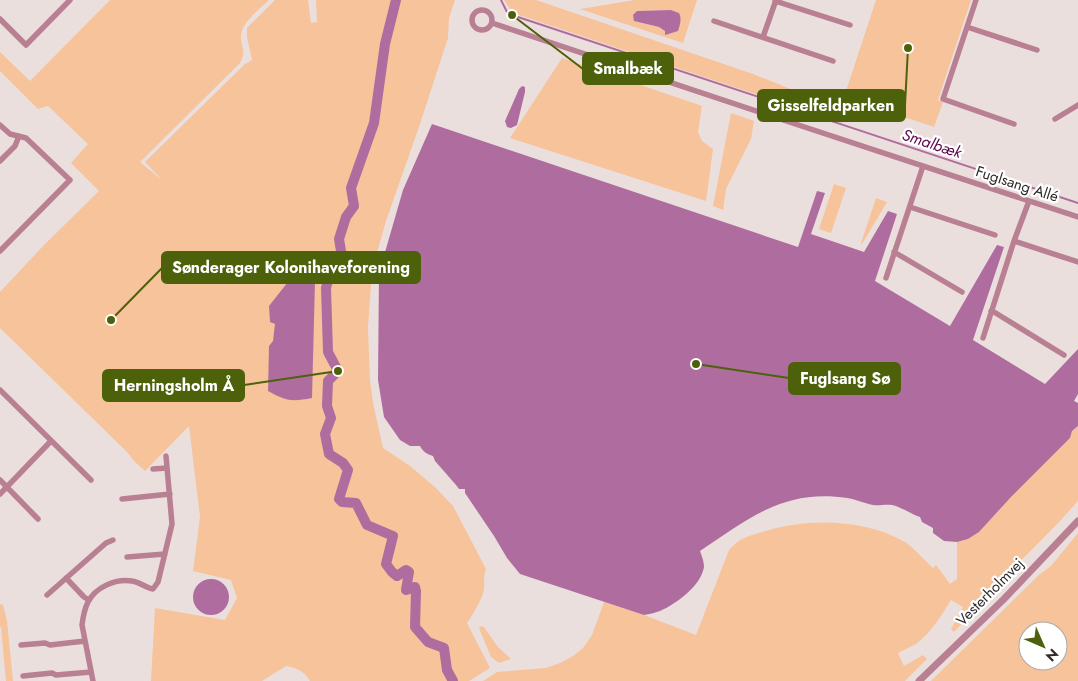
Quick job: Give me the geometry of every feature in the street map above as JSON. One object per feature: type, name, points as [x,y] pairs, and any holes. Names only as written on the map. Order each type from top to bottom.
[{"type":"street","points":[[0,19],[26,45],[70,0]]},
{"type":"street","points":[[976,0],[943,98],[1014,124]]},
{"type":"street","points":[[763,37],[776,1],[850,26]]},
{"type":"street","points":[[714,21],[833,61]]},
{"type":"street","name":"Fuglsang Allé","points":[[492,23],[1078,217]]},
{"type":"street","points":[[967,27],[1036,50]]},
{"type":"street","points":[[1055,119],[1078,105]]},
{"type":"street","points":[[0,124],[10,134],[26,138],[70,180],[0,251]]},
{"type":"street","points":[[0,161],[15,146],[19,136]]},
{"type":"street","points":[[886,278],[923,166]]},
{"type":"street","points":[[983,338],[1028,201]]},
{"type":"street","points":[[910,207],[995,235]]},
{"type":"street","points":[[1014,242],[1078,262]]},
{"type":"street","points":[[894,252],[962,292]]},
{"type":"street","points":[[991,311],[1064,355]]},
{"type":"street","points":[[0,390],[91,480]]},
{"type":"street","points":[[0,494],[51,441]]},
{"type":"street","points":[[93,681],[82,626],[83,616],[89,600],[102,587],[117,581],[134,581],[150,589],[153,589],[158,582],[172,524],[166,456]]},
{"type":"street","points":[[154,469],[167,468]]},
{"type":"street","points":[[0,480],[38,519]]},
{"type":"street","points":[[122,499],[170,494]]},
{"type":"street","name":"Vesterholmvej","points":[[919,681],[1004,599],[1078,521]]},
{"type":"street","points":[[47,595],[106,542],[113,540]]},
{"type":"street","points":[[127,557],[165,554]]},
{"type":"street","points":[[66,578],[89,600]]},
{"type":"street","points":[[21,645],[85,642]]},
{"type":"street","points":[[23,676],[91,672]]},
{"type":"shaded area","points":[[110,0],[269,0],[251,17],[244,27],[241,37],[243,55],[240,63],[140,162],[162,180],[145,162],[245,64],[252,60],[247,28],[275,0],[308,0],[311,23],[317,22],[316,0],[455,0],[449,18],[448,38],[386,221],[372,270],[368,328],[370,380],[383,448],[410,466],[436,488],[453,506],[486,569],[483,593],[467,623],[490,668],[469,681],[310,681],[300,670],[286,666],[262,681],[151,681],[155,608],[225,620],[237,598],[231,580],[193,571],[200,517],[189,426],[145,471],[0,328],[0,292],[99,191],[71,163],[88,144],[48,106],[38,109],[0,71],[0,52],[30,81]]},
{"type":"shaded area","points":[[504,0],[536,0],[753,74],[846,109],[842,123],[513,13]]},
{"type":"shaded area","points":[[635,0],[697,0],[683,43],[580,9]],"holes":[[[671,10],[679,13],[665,35],[665,31],[659,27],[634,21],[637,11]]]},
{"type":"shaded area","points":[[876,0],[971,0],[938,100],[943,102],[934,127],[844,97]]},
{"type":"shaded area","points":[[671,10],[679,13],[680,24],[678,31],[665,35],[665,31],[659,27],[634,21],[633,15],[637,11]]},
{"type":"shaded area","points":[[562,58],[702,106],[698,132],[702,141],[713,149],[706,201],[510,138]]},
{"type":"shaded area","points":[[522,86],[525,87],[525,92],[517,125],[511,128],[507,127],[505,121]]},
{"type":"shaded area","points":[[731,113],[754,121],[751,139],[726,189],[723,210],[713,206]]},
{"type":"shaded area","points":[[432,124],[798,247],[817,191],[825,193],[811,234],[864,252],[888,211],[897,214],[875,281],[950,326],[997,245],[1004,247],[973,340],[1045,384],[1078,349],[1078,394],[1074,401],[1078,403],[1078,426],[1072,431],[1070,438],[979,532],[968,539],[957,542],[944,541],[933,533],[933,528],[922,522],[920,517],[895,506],[873,505],[850,499],[825,496],[786,502],[768,509],[751,517],[700,551],[704,567],[698,581],[687,594],[666,608],[654,613],[644,615],[520,574],[507,558],[465,493],[465,489],[459,489],[435,461],[433,456],[422,450],[420,446],[410,446],[400,440],[384,417],[378,380],[379,273],[403,190]]},
{"type":"shaded area","points":[[834,184],[846,188],[831,233],[819,229]]},
{"type":"shaded area","points":[[876,198],[887,202],[862,244],[861,243]]},
{"type":"shaded area","points":[[302,270],[311,270],[315,281],[312,398],[294,400],[285,399],[268,391],[269,346],[273,341],[275,324],[270,322],[269,306],[295,273]]},
{"type":"shaded area","points":[[1078,426],[1078,501],[954,632],[951,629],[963,607],[951,600],[926,635],[916,644],[898,653],[904,666],[923,655],[927,659],[905,681],[483,681],[497,672],[546,668],[573,656],[583,648],[592,635],[604,602],[696,635],[729,550],[737,542],[746,538],[783,527],[801,524],[837,523],[855,525],[889,534],[905,542],[933,568],[936,565],[950,584],[957,579],[957,542],[968,539],[979,532],[1070,438],[1072,431]]},
{"type":"shaded area","points":[[1078,533],[1078,681],[931,681],[1040,574],[1051,566]]},
{"type":"shaded area","points":[[211,579],[218,580],[224,584],[228,590],[228,604],[224,610],[218,614],[211,615],[204,614],[198,610],[194,604],[193,597],[194,590],[198,584],[204,580]]},
{"type":"shaded area","points":[[0,604],[3,605],[7,621],[13,681],[6,681],[0,627]]},
{"type":"shaded area","points":[[481,626],[484,627],[498,647],[511,659],[499,663],[491,657],[479,628]]},
{"type":"waterway","points":[[396,0],[385,44],[374,123],[351,188],[354,206],[346,217],[339,239],[342,257],[329,276],[326,288],[328,352],[338,371],[328,381],[327,406],[331,418],[325,434],[329,454],[343,463],[348,470],[339,499],[342,502],[356,503],[367,525],[393,536],[386,564],[397,576],[406,570],[409,572],[406,590],[415,587],[415,627],[428,642],[444,648],[447,670],[453,681]]},
{"type":"waterway","name":"Smalbæk","points":[[501,0],[507,12],[512,15],[1078,203]]},
{"type":"place","name":"Smalbæk","points":[[512,15]]},
{"type":"place","name":"Gisselfeldparken","points":[[908,48]]},
{"type":"place","name":"Sønderager Kolonihaveforening","points":[[111,320]]},
{"type":"place","name":"Fuglsang Sø","points":[[696,364]]},
{"type":"place","name":"Herningsholm Å","points":[[338,371]]}]
